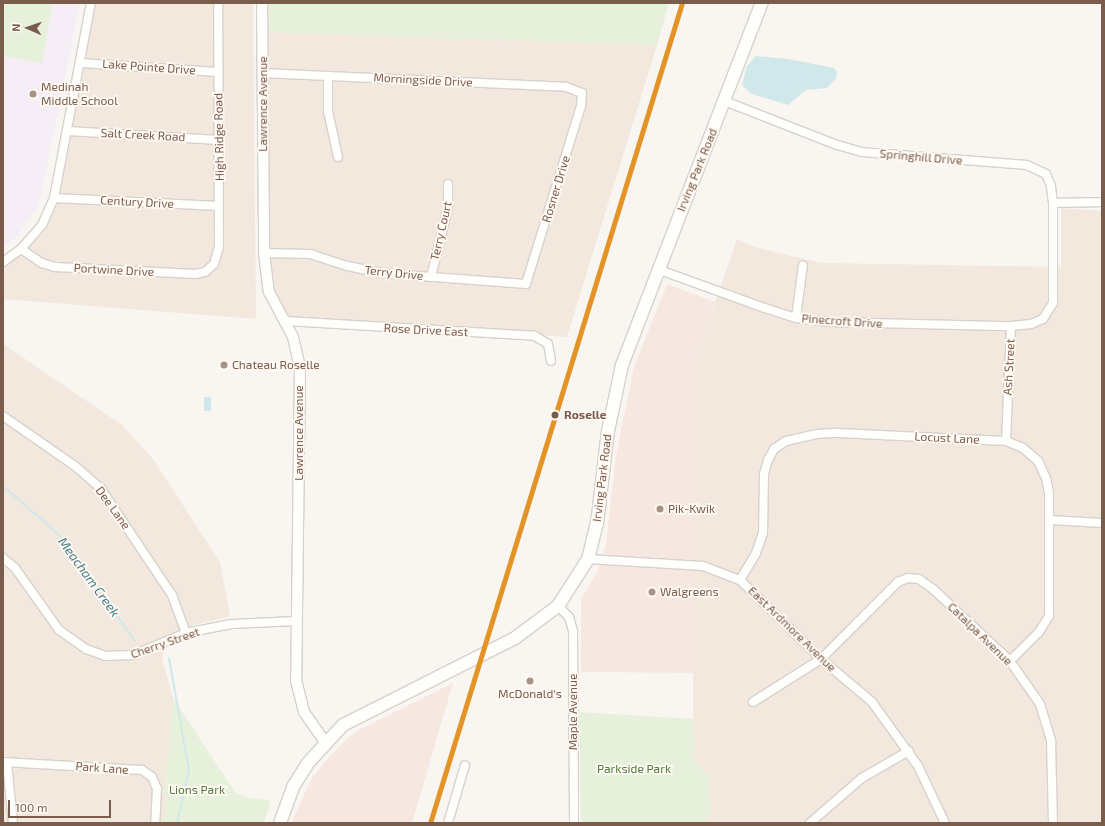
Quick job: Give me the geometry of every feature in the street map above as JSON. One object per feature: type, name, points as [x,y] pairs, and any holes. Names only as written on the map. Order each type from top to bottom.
[{"type":"main road","name":"Irving Park Road","points":[[280,823],[296,782],[325,742],[343,725],[360,715],[516,638],[558,606],[588,559],[597,524],[614,395],[627,349],[762,3]]},
{"type":"street","points":[[3,262],[22,249],[42,225],[54,198],[68,131],[91,3]]},
{"type":"street","name":"High Ridge Road","points":[[210,268],[218,254],[218,3]]},
{"type":"street","name":"Lawrence Avenue","points":[[262,3],[264,253],[269,292],[286,322],[297,352],[300,367],[297,692],[304,712],[325,742]]},
{"type":"street","name":"Lake Pointe Drive","points":[[80,63],[218,72]]},
{"type":"street","name":"Morningside Drive","points":[[262,73],[566,87],[582,93]]},
{"type":"street","points":[[328,76],[328,111],[338,158]]},
{"type":"street","name":"Rosner Drive","points":[[526,284],[581,106],[582,93]]},
{"type":"street","name":"Springhill Drive","points":[[724,102],[837,145],[862,152],[1033,167],[1046,174],[1051,186],[1053,203]]},
{"type":"street","name":"Salt Creek Road","points":[[68,131],[219,140]]},
{"type":"street","name":"Terry Court","points":[[431,277],[448,206],[448,184]]},
{"type":"street","name":"Century Drive","points":[[54,198],[219,206]]},
{"type":"street","points":[[1053,203],[1102,202]]},
{"type":"street","name":"Ash Street","points":[[1006,440],[1011,326],[1031,324],[1043,319],[1053,302],[1053,203]]},
{"type":"street","name":"Portwine Drive","points":[[22,249],[42,263],[55,267],[196,274],[210,268]]},
{"type":"street","name":"Terry Drive","points":[[264,253],[302,252],[366,271],[526,284]]},
{"type":"street","points":[[796,318],[803,265]]},
{"type":"street","name":"Pinecroft Drive","points":[[657,269],[796,318],[850,324],[1011,326]]},
{"type":"street","name":"Rose Drive East","points":[[286,322],[535,336],[548,344],[551,361]]},
{"type":"street","name":"Dee Lane","points":[[3,416],[75,466],[101,489],[172,595],[186,633]]},
{"type":"street","name":"Locust Lane","points":[[740,580],[756,554],[763,533],[764,474],[768,460],[774,449],[786,441],[816,434],[838,433],[1006,440],[1023,448],[1038,461],[1048,485],[1050,520],[1049,616],[1039,632],[1010,661]]},
{"type":"street","points":[[1050,520],[1102,523]]},
{"type":"street","name":"Cherry Street","points":[[3,558],[15,568],[59,630],[74,643],[93,653],[113,657],[133,655],[186,633],[231,624],[297,621]]},
{"type":"street","name":"East Ardmore Avenue","points":[[588,559],[703,566],[725,572],[740,580],[821,659],[872,702],[908,751],[930,788],[945,823]]},
{"type":"street","name":"Catalpa Avenue","points":[[753,702],[821,659],[898,582],[914,578],[933,589],[1010,661],[1030,688],[1047,724],[1052,758],[1053,823]]},
{"type":"street","name":"Maple Avenue","points":[[558,606],[569,617],[573,631],[574,823]]},
{"type":"street","points":[[810,823],[862,778],[908,751]]},
{"type":"street","points":[[5,762],[12,823]]},
{"type":"street","name":"Park Lane","points":[[5,762],[142,770],[152,777],[157,789],[155,823]]},
{"type":"street","points":[[448,823],[465,765]]},
{"type":"shaded area","name":"Medinah Middle School","points":[[3,3],[80,3],[39,205],[18,236],[3,247]]},
{"type":"shaded area","points":[[96,3],[253,3],[256,319],[3,299],[3,268],[32,243],[47,224],[58,203]]},
{"type":"shaded area","points":[[264,32],[657,45],[567,337],[287,319],[271,291],[266,256]]},
{"type":"shaded area","points":[[1061,208],[1102,211],[1102,823],[707,823],[710,808],[701,769],[694,763],[693,367],[737,239],[755,247],[821,263],[1061,267]]},
{"type":"shaded area","points":[[667,284],[715,302],[693,367],[693,673],[581,672],[581,599],[598,570],[606,544],[616,455],[634,367]]},
{"type":"shaded area","points":[[3,344],[122,425],[153,459],[220,562],[230,616],[191,626],[165,649],[162,658],[173,698],[251,823],[3,823]]},
{"type":"shaded area","points":[[453,683],[412,823],[291,823],[312,778],[329,757],[348,738],[359,730]]},
{"type":"green space","points":[[3,3],[53,3],[42,63],[3,56]]},
{"type":"green space","points":[[265,3],[669,3],[657,45],[264,32]]},
{"type":"green space","name":"Lions Park","points":[[173,698],[235,792],[245,797],[271,801],[264,823],[155,823],[155,820],[164,821],[166,794],[160,793],[166,781]]},
{"type":"green space","name":"Parkside Park","points":[[579,712],[693,719],[694,763],[709,774],[710,808],[707,823],[581,823]]},
{"type":"water","points":[[756,56],[788,59],[834,68],[837,72],[836,78],[827,88],[806,90],[788,105],[752,94],[742,85],[747,66]]},
{"type":"water","points":[[204,397],[211,397],[211,411],[204,411]]},
{"type":"waterway","name":"Meacham Creek","points":[[3,486],[64,539],[135,641]]},
{"type":"waterway","name":"Meacham Creek","points":[[169,658],[189,770],[177,823]]},
{"type":"transit line","points":[[430,823],[682,3]]},
{"type":"place","name":"Medinah Middle School","points":[[33,94]]},
{"type":"place","name":"Chateau Roselle","points":[[224,365]]},
{"type":"place","name":"Roselle","points":[[555,415]]},
{"type":"place","name":"Pik-Kwik","points":[[660,509]]},
{"type":"place","name":"Walgreens","points":[[652,592]]},
{"type":"place","name":"McDonald's","points":[[530,681]]}]
